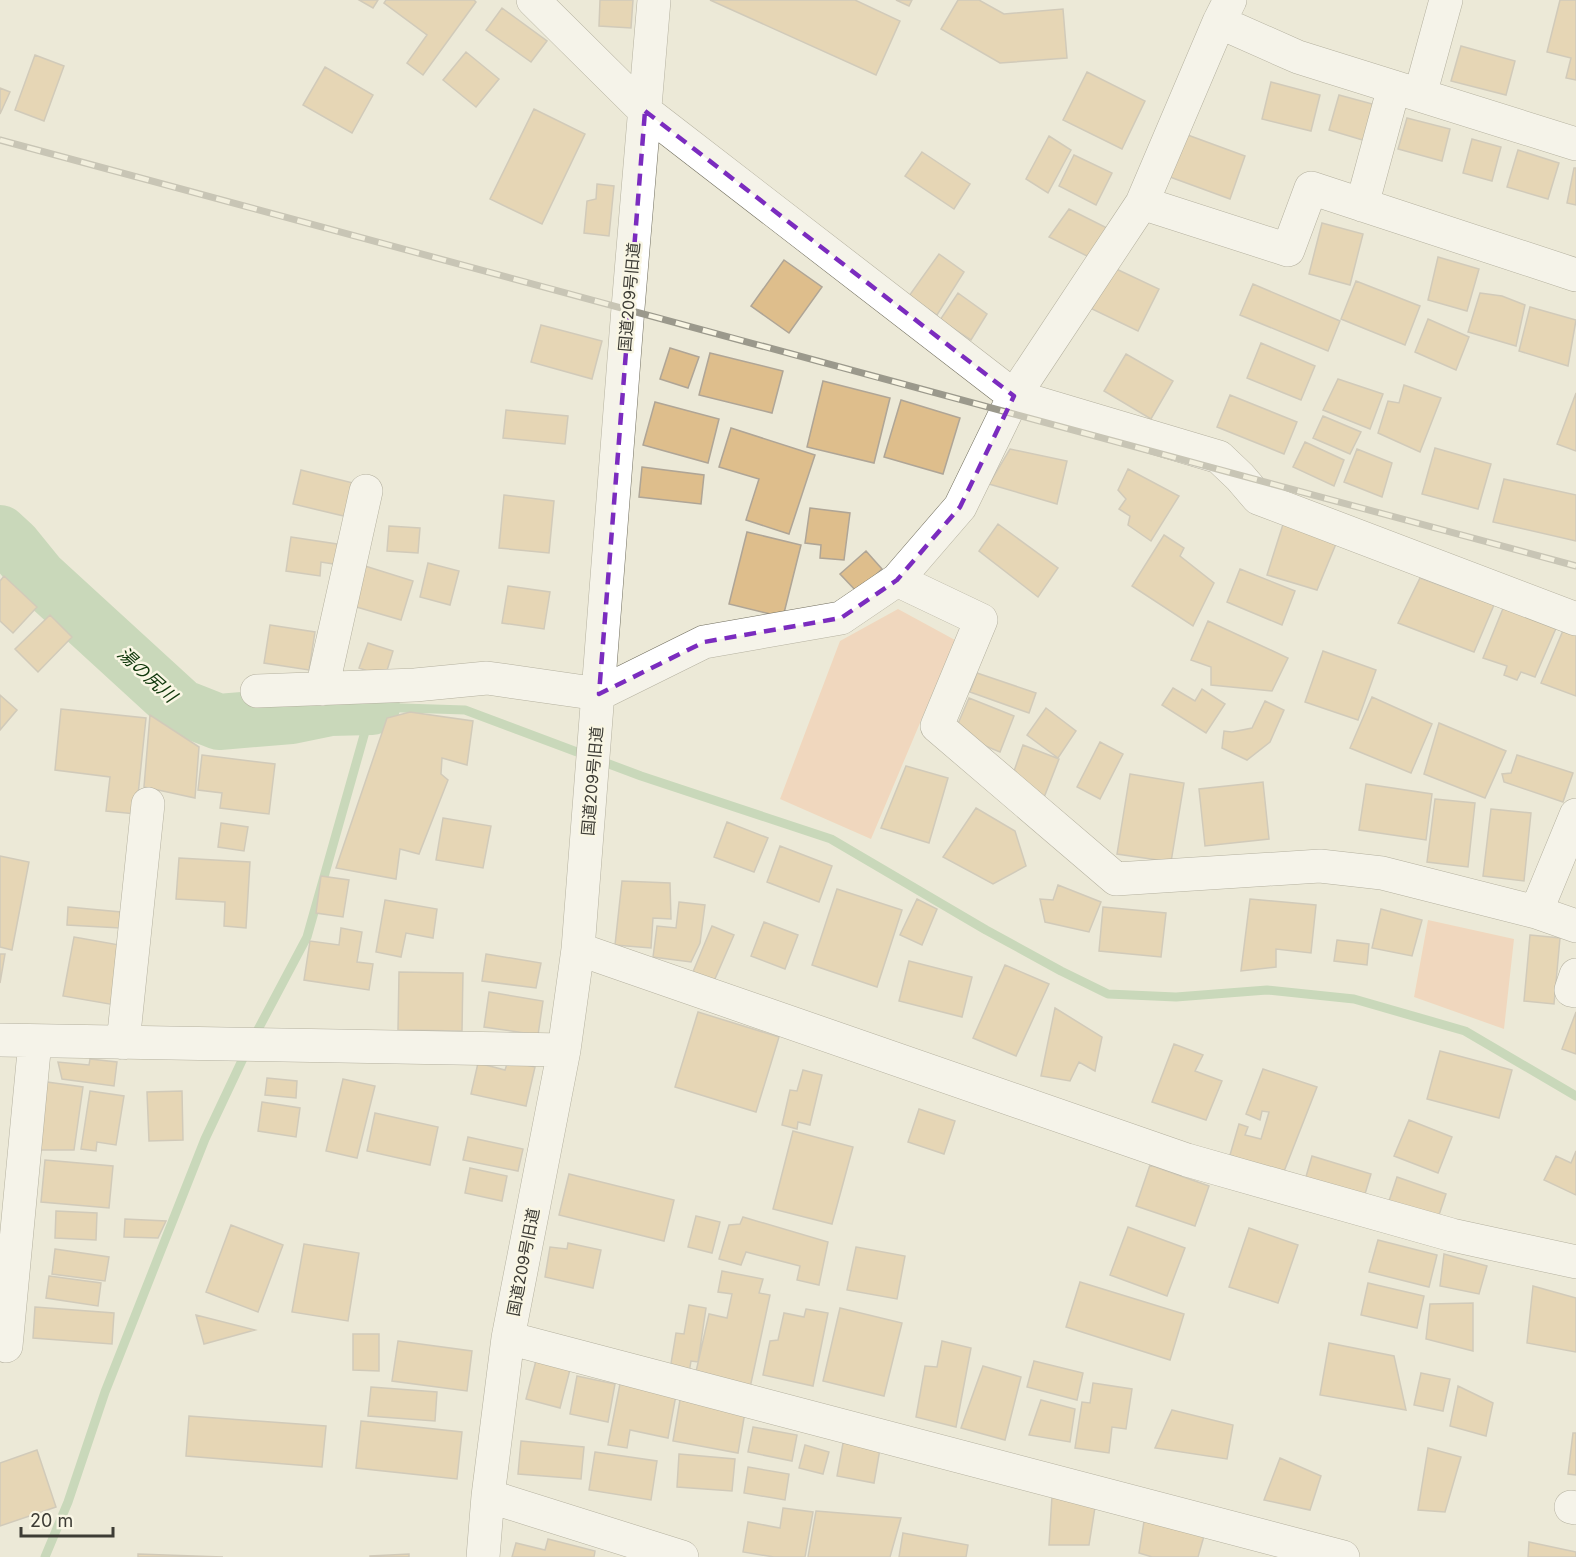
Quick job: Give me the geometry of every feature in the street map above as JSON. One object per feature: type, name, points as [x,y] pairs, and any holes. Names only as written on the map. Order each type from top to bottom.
[{"type":"street","points":[[533,0],[645,111],[1014,396],[1219,457],[1258,498],[1576,619]]},
{"type":"street","name":"国道209号旧道","points":[[483,1557],[488,1496],[508,1338],[564,1050],[578,950],[654,0]]},
{"type":"street","points":[[1362,205],[1446,0]]},
{"type":"street","points":[[257,691],[415,685],[487,678],[599,694],[704,642],[840,618],[897,580],[960,507],[1014,396],[1142,204],[1224,11],[1298,57],[1576,144]]},
{"type":"street","points":[[1142,204],[1288,250],[1311,188],[1576,275]]},
{"type":"street","points":[[322,689],[366,491]]},
{"type":"street","points":[[897,580],[981,620],[937,726],[1116,879],[1320,866],[1382,873],[1536,912],[1576,926]]},
{"type":"street","points":[[123,1042],[148,804]]},
{"type":"street","points":[[1536,912],[1576,815]]},
{"type":"street","points":[[578,950],[1187,1160],[1452,1235],[1576,1263]]},
{"type":"street","points":[[1576,975],[1571,990],[1576,992]]},
{"type":"street","points":[[0,1040],[564,1050]]},
{"type":"street","points":[[6,1346],[35,1041]]},
{"type":"street","points":[[508,1338],[1343,1557]]},
{"type":"street","points":[[488,1496],[682,1557]]},
{"type":"highlighted area","points":[[645,111],[1014,396],[960,507],[897,580],[841,618],[704,642],[599,694]]},
{"type":"shaded area","points":[[898,609],[955,640],[871,839],[780,799],[840,641]]},
{"type":"shaded area","points":[[1428,920],[1514,939],[1504,1029],[1414,997]]},
{"type":"building","points":[[359,0],[378,0],[373,8]]},
{"type":"building","points":[[386,0],[474,0],[476,2],[423,75],[407,63],[427,35],[384,3]]},
{"type":"building","points":[[600,0],[633,0],[631,28],[599,26]]},
{"type":"building","points":[[710,0],[855,0],[900,21],[876,75]]},
{"type":"building","points":[[896,0],[912,0],[909,6]]},
{"type":"building","points":[[958,0],[979,0],[1004,14],[1063,9],[1067,58],[1000,63],[941,29]]},
{"type":"building","points":[[1560,0],[1576,0],[1576,80],[1566,78],[1571,58],[1547,52]]},
{"type":"building","points":[[502,8],[547,41],[531,62],[486,30]]},
{"type":"building","points":[[1461,46],[1515,61],[1506,95],[1451,81]]},
{"type":"building","points":[[466,52],[499,79],[476,107],[443,80]]},
{"type":"building","points":[[35,55],[64,66],[44,121],[15,110]]},
{"type":"building","points":[[325,67],[373,95],[352,133],[303,105]]},
{"type":"building","points":[[1087,72],[1145,101],[1122,149],[1063,120]]},
{"type":"building","points":[[1271,82],[1320,95],[1311,131],[1262,119]]},
{"type":"building","points":[[0,88],[10,92],[0,114]]},
{"type":"building","points":[[1339,95],[1376,105],[1366,141],[1329,130]]},
{"type":"building","points":[[534,109],[585,134],[542,224],[490,199]]},
{"type":"building","points":[[1407,118],[1450,129],[1442,161],[1398,149]]},
{"type":"building","points":[[1185,134],[1245,156],[1230,199],[1170,177]]},
{"type":"building","points":[[1049,136],[1071,150],[1048,193],[1026,179]]},
{"type":"building","points":[[1472,139],[1501,147],[1492,181],[1463,173]]},
{"type":"building","points":[[1518,150],[1559,163],[1548,199],[1507,187]]},
{"type":"building","points":[[922,152],[970,184],[954,209],[905,176]]},
{"type":"building","points":[[1074,155],[1112,173],[1096,205],[1059,186]]},
{"type":"building","points":[[1574,168],[1576,168],[1576,205],[1567,203]]},
{"type":"building","points":[[597,184],[614,186],[609,236],[584,233],[587,201],[596,199]]},
{"type":"building","points":[[1069,209],[1115,232],[1095,260],[1049,237]]},
{"type":"building","points":[[1322,223],[1363,234],[1350,285],[1309,274]]},
{"type":"building","points":[[939,254],[964,272],[937,315],[909,296]]},
{"type":"building","points":[[1438,257],[1479,269],[1467,311],[1428,300]]},
{"type":"building","points":[[784,260],[822,287],[789,333],[751,306]]},
{"type":"building","points":[[1112,267],[1159,289],[1138,331],[1092,309]]},
{"type":"building","points":[[1356,281],[1420,306],[1405,345],[1341,319]]},
{"type":"building","points":[[1253,284],[1340,321],[1328,351],[1240,315]]},
{"type":"building","points":[[958,293],[987,314],[971,340],[940,320]]},
{"type":"building","points":[[1480,293],[1502,296],[1525,305],[1516,346],[1468,332]]},
{"type":"building","points":[[1530,307],[1576,320],[1568,366],[1519,351]]},
{"type":"building","points":[[1428,319],[1469,337],[1456,370],[1415,352]]},
{"type":"building","points":[[541,325],[602,341],[592,379],[531,362]]},
{"type":"building","points":[[1261,343],[1315,366],[1301,400],[1247,378]]},
{"type":"building","points":[[670,348],[699,357],[688,388],[660,379]]},
{"type":"building","points":[[710,353],[783,371],[772,413],[699,395]]},
{"type":"building","points":[[1126,354],[1173,381],[1151,419],[1104,391]]},
{"type":"building","points":[[1338,379],[1383,394],[1370,429],[1323,410]]},
{"type":"building","points":[[823,381],[890,398],[874,463],[807,447]]},
{"type":"building","points":[[1404,385],[1441,398],[1420,452],[1378,433],[1388,401],[1399,403]]},
{"type":"building","points":[[1576,393],[1576,451],[1557,444]]},
{"type":"building","points":[[1230,395],[1297,422],[1284,454],[1217,427]]},
{"type":"building","points":[[901,400],[960,418],[943,474],[884,457]]},
{"type":"building","points":[[655,402],[719,419],[708,463],[643,445]]},
{"type":"building","points":[[506,410],[568,416],[565,444],[503,438]]},
{"type":"building","points":[[1323,416],[1361,432],[1350,454],[1313,438]]},
{"type":"building","points":[[731,428],[815,455],[789,534],[746,520],[759,479],[719,467]]},
{"type":"building","points":[[1305,442],[1344,460],[1334,486],[1293,467]]},
{"type":"building","points":[[1435,448],[1491,464],[1478,509],[1422,494]]},
{"type":"building","points":[[1010,449],[1067,461],[1057,504],[989,484]]},
{"type":"building","points":[[1357,449],[1392,463],[1382,497],[1344,482]]},
{"type":"building","points":[[642,467],[704,475],[701,504],[639,497]]},
{"type":"building","points":[[1128,469],[1179,496],[1151,541],[1128,525],[1130,516],[1119,509],[1126,499],[1118,490]]},
{"type":"building","points":[[301,470],[357,484],[348,517],[293,504]]},
{"type":"building","points":[[1504,479],[1576,495],[1576,541],[1493,522]]},
{"type":"building","points":[[504,495],[554,501],[549,553],[499,548]]},
{"type":"building","points":[[810,508],[850,513],[844,560],[820,558],[821,545],[805,543]]},
{"type":"building","points":[[1285,518],[1338,539],[1317,590],[1267,575]]},
{"type":"building","points":[[998,524],[1058,568],[1038,597],[979,551]]},
{"type":"building","points":[[389,526],[420,528],[418,553],[387,551]]},
{"type":"building","points":[[747,532],[801,545],[783,617],[729,604]]},
{"type":"building","points":[[1164,535],[1184,548],[1180,556],[1214,583],[1193,626],[1132,586]]},
{"type":"building","points":[[291,537],[337,544],[340,565],[321,562],[320,576],[286,571]]},
{"type":"building","points":[[866,551],[882,569],[857,592],[840,574]]},
{"type":"building","points":[[428,563],[459,571],[450,605],[420,597]]},
{"type":"building","points":[[365,566],[413,581],[401,620],[353,606]]},
{"type":"building","points":[[1240,569],[1295,591],[1282,625],[1227,602]]},
{"type":"building","points":[[4,576],[37,607],[13,633],[0,621],[0,581]]},
{"type":"building","points":[[1420,578],[1494,605],[1474,652],[1398,623]]},
{"type":"building","points":[[508,586],[550,592],[544,629],[502,623]]},
{"type":"building","points":[[1504,606],[1557,626],[1535,677],[1521,672],[1517,680],[1504,675],[1507,666],[1483,658]]},
{"type":"building","points":[[50,615],[72,637],[38,672],[15,649]]},
{"type":"building","points":[[1208,621],[1288,658],[1272,691],[1211,685],[1211,667],[1191,660]]},
{"type":"building","points":[[1567,621],[1576,624],[1576,696],[1541,683]]},
{"type":"building","points":[[270,625],[315,632],[309,670],[264,663]]},
{"type":"building","points":[[368,643],[393,651],[385,677],[359,668]]},
{"type":"building","points":[[1323,651],[1376,670],[1358,720],[1305,702]]},
{"type":"building","points":[[977,673],[1036,693],[1029,713],[970,692]]},
{"type":"building","points":[[1173,688],[1195,701],[1202,689],[1225,704],[1206,733],[1162,705]]},
{"type":"building","points":[[0,695],[17,710],[0,730]]},
{"type":"building","points":[[1372,697],[1432,724],[1411,773],[1350,748]]},
{"type":"building","points":[[969,698],[1014,716],[1000,752],[954,733]]},
{"type":"building","points":[[1265,701],[1284,710],[1270,742],[1247,760],[1222,748],[1224,731],[1232,732],[1252,728]]},
{"type":"building","points":[[1046,708],[1076,731],[1058,758],[1027,735]]},
{"type":"building","points":[[61,709],[146,718],[136,814],[106,811],[110,777],[55,770]]},
{"type":"building","points":[[410,712],[473,721],[467,765],[442,758],[441,774],[448,780],[419,854],[400,849],[396,879],[336,868],[387,718]]},
{"type":"building","points":[[150,715],[199,747],[195,798],[144,787]]},
{"type":"building","points":[[1439,723],[1506,751],[1485,798],[1424,774]]},
{"type":"building","points":[[1100,742],[1123,754],[1100,799],[1077,787]]},
{"type":"building","points":[[1023,745],[1059,759],[1043,800],[1012,777]]},
{"type":"building","points":[[202,755],[275,764],[269,814],[220,808],[222,793],[198,790]]},
{"type":"building","points":[[1517,755],[1573,773],[1563,802],[1504,782],[1502,774],[1511,773]]},
{"type":"building","points":[[906,766],[948,778],[929,843],[881,828]]},
{"type":"building","points":[[1130,774],[1184,783],[1171,862],[1117,854]]},
{"type":"building","points":[[1263,782],[1269,839],[1205,846],[1199,789]]},
{"type":"building","points":[[1366,784],[1432,794],[1426,840],[1359,830]]},
{"type":"building","points":[[1435,799],[1475,803],[1468,867],[1427,862]]},
{"type":"building","points":[[976,808],[1015,831],[1026,866],[993,884],[943,857]]},
{"type":"building","points":[[1491,809],[1531,813],[1524,881],[1483,876]]},
{"type":"building","points":[[443,818],[491,826],[483,868],[436,860]]},
{"type":"building","points":[[727,822],[768,838],[754,872],[714,857]]},
{"type":"building","points":[[221,823],[248,827],[244,851],[218,847]]},
{"type":"building","points":[[780,846],[832,866],[819,902],[767,882]]},
{"type":"building","points":[[0,856],[29,862],[12,950],[0,947]]},
{"type":"building","points":[[179,858],[250,862],[246,928],[224,926],[225,902],[176,899]]},
{"type":"building","points":[[321,876],[349,880],[343,917],[316,913]]},
{"type":"building","points":[[622,881],[670,883],[671,919],[653,918],[651,948],[615,945]]},
{"type":"building","points":[[1058,885],[1101,902],[1089,932],[1045,922],[1040,899],[1053,900]]},
{"type":"building","points":[[837,889],[902,910],[877,987],[812,965]]},
{"type":"building","points":[[917,899],[937,909],[922,945],[900,935]]},
{"type":"building","points":[[1250,899],[1316,905],[1311,953],[1276,949],[1276,967],[1241,971]]},
{"type":"building","points":[[385,900],[437,909],[433,938],[406,933],[401,957],[376,952]]},
{"type":"building","points":[[679,902],[705,905],[700,943],[691,962],[653,957],[657,926],[676,928]]},
{"type":"building","points":[[68,907],[121,912],[120,928],[67,925]]},
{"type":"building","points":[[1103,907],[1166,913],[1161,957],[1099,951]]},
{"type":"building","points":[[1381,909],[1422,920],[1412,956],[1372,948]]},
{"type":"building","points":[[764,922],[798,935],[785,969],[751,956]]},
{"type":"building","points":[[712,926],[734,935],[711,988],[690,979]]},
{"type":"building","points":[[341,928],[362,932],[357,962],[373,964],[369,990],[304,980],[310,941],[339,945]]},
{"type":"building","points":[[1530,935],[1560,938],[1554,1004],[1524,1001]]},
{"type":"building","points":[[74,937],[125,946],[115,1005],[63,996]]},
{"type":"building","points":[[1337,940],[1369,944],[1367,965],[1334,961]]},
{"type":"building","points":[[0,954],[5,954],[0,983]]},
{"type":"building","points":[[486,954],[541,963],[536,988],[482,981]]},
{"type":"building","points":[[909,961],[972,977],[962,1017],[899,1001]]},
{"type":"building","points":[[1005,965],[1049,984],[1016,1056],[973,1038]]},
{"type":"building","points":[[399,972],[463,973],[462,1031],[398,1030]]},
{"type":"building","points":[[489,992],[543,1001],[538,1035],[484,1027]]},
{"type":"building","points":[[1055,1008],[1102,1037],[1095,1071],[1079,1062],[1070,1081],[1041,1076]]},
{"type":"building","points":[[698,1012],[779,1037],[756,1112],[675,1087]]},
{"type":"building","points":[[1576,1012],[1576,1054],[1562,1049]]},
{"type":"building","points":[[1174,1044],[1203,1055],[1195,1071],[1222,1081],[1206,1120],[1152,1102]]},
{"type":"building","points":[[1440,1051],[1512,1070],[1499,1118],[1427,1099]]},
{"type":"building","points":[[90,1059],[117,1062],[114,1086],[62,1079],[58,1062],[89,1065]]},
{"type":"building","points":[[508,1061],[535,1067],[526,1106],[471,1094],[478,1063],[505,1070]]},
{"type":"building","points":[[1263,1069],[1317,1087],[1283,1174],[1230,1155],[1239,1124],[1248,1127],[1245,1135],[1261,1139],[1269,1112],[1262,1111],[1260,1120],[1246,1114]]},
{"type":"building","points":[[803,1070],[822,1075],[810,1125],[798,1122],[797,1129],[782,1125],[790,1090],[797,1091]]},
{"type":"building","points":[[267,1078],[297,1081],[296,1098],[265,1095]]},
{"type":"building","points":[[343,1079],[375,1086],[357,1158],[326,1151]]},
{"type":"building","points":[[47,1082],[83,1087],[74,1150],[37,1150]]},
{"type":"building","points":[[90,1091],[124,1096],[116,1145],[97,1142],[96,1151],[81,1149]]},
{"type":"building","points":[[182,1091],[183,1140],[149,1141],[147,1092]]},
{"type":"building","points":[[262,1102],[300,1108],[296,1137],[258,1131]]},
{"type":"building","points":[[919,1109],[955,1121],[944,1154],[908,1142]]},
{"type":"building","points":[[375,1113],[438,1127],[430,1165],[367,1151]]},
{"type":"building","points":[[1409,1120],[1452,1137],[1438,1173],[1394,1156]]},
{"type":"building","points":[[793,1131],[853,1147],[832,1224],[773,1209]]},
{"type":"building","points":[[468,1137],[523,1149],[518,1171],[463,1160]]},
{"type":"building","points":[[1576,1151],[1576,1195],[1544,1180],[1556,1156],[1571,1163]]},
{"type":"building","points":[[1312,1156],[1371,1174],[1362,1204],[1303,1187]]},
{"type":"building","points":[[45,1160],[113,1166],[109,1208],[41,1202]]},
{"type":"building","points":[[1150,1165],[1209,1186],[1195,1226],[1136,1206]]},
{"type":"building","points":[[470,1168],[507,1176],[502,1201],[465,1193]]},
{"type":"building","points":[[569,1174],[674,1200],[664,1241],[559,1215]]},
{"type":"building","points":[[1397,1177],[1446,1194],[1436,1224],[1387,1207]]},
{"type":"building","points":[[56,1211],[97,1213],[96,1240],[55,1238]]},
{"type":"building","points":[[696,1216],[720,1222],[712,1253],[688,1247]]},
{"type":"building","points":[[743,1217],[828,1242],[819,1285],[797,1280],[800,1266],[746,1252],[741,1265],[719,1259],[729,1225],[740,1224]]},
{"type":"building","points":[[125,1219],[166,1221],[158,1238],[124,1237]]},
{"type":"building","points":[[231,1225],[283,1245],[258,1312],[206,1292]]},
{"type":"building","points":[[1128,1227],[1185,1248],[1167,1296],[1110,1275]]},
{"type":"building","points":[[1249,1228],[1298,1245],[1278,1303],[1229,1287]]},
{"type":"building","points":[[1378,1240],[1437,1255],[1429,1287],[1369,1272]]},
{"type":"building","points":[[568,1243],[601,1250],[593,1288],[545,1277],[550,1247],[567,1249]]},
{"type":"building","points":[[304,1244],[359,1253],[348,1321],[292,1312]]},
{"type":"building","points":[[856,1247],[905,1256],[897,1299],[847,1290]]},
{"type":"building","points":[[55,1249],[109,1257],[105,1281],[52,1274]]},
{"type":"building","points":[[1444,1254],[1487,1266],[1479,1294],[1440,1286]]},
{"type":"building","points":[[722,1271],[763,1279],[759,1293],[770,1295],[748,1397],[693,1385],[709,1314],[727,1318],[732,1294],[718,1292]]},
{"type":"building","points":[[49,1276],[101,1283],[98,1306],[46,1298]]},
{"type":"building","points":[[1080,1282],[1184,1314],[1170,1360],[1066,1327]]},
{"type":"building","points":[[1368,1283],[1424,1296],[1417,1328],[1361,1315]]},
{"type":"building","points":[[1533,1286],[1576,1298],[1576,1352],[1527,1343]]},
{"type":"building","points":[[1473,1303],[1473,1351],[1426,1339],[1430,1304]]},
{"type":"building","points":[[689,1305],[706,1308],[698,1362],[691,1361],[688,1379],[669,1376],[676,1333],[684,1334]]},
{"type":"building","points":[[35,1307],[114,1313],[112,1344],[33,1338]]},
{"type":"building","points":[[840,1308],[902,1323],[884,1396],[823,1381]]},
{"type":"building","points":[[806,1309],[828,1313],[813,1386],[763,1375],[770,1341],[778,1340],[784,1313],[804,1317]]},
{"type":"building","points":[[196,1315],[255,1330],[204,1344]]},
{"type":"building","points":[[353,1334],[379,1334],[379,1371],[353,1370]]},
{"type":"building","points":[[398,1341],[472,1351],[467,1391],[392,1381]]},
{"type":"building","points":[[942,1341],[971,1348],[956,1427],[916,1417],[925,1366],[937,1367]]},
{"type":"building","points":[[1329,1343],[1394,1356],[1406,1410],[1320,1395]]},
{"type":"building","points":[[538,1353],[572,1362],[560,1408],[526,1399]]},
{"type":"building","points":[[1034,1361],[1083,1373],[1077,1400],[1027,1387]]},
{"type":"building","points":[[983,1366],[1021,1377],[1005,1440],[961,1428]]},
{"type":"building","points":[[1421,1373],[1450,1379],[1443,1411],[1414,1405]]},
{"type":"building","points":[[577,1376],[615,1384],[608,1422],[570,1414]]},
{"type":"building","points":[[1093,1383],[1132,1389],[1126,1429],[1112,1427],[1109,1453],[1075,1448],[1082,1402],[1090,1403]]},
{"type":"building","points":[[620,1384],[676,1395],[668,1438],[630,1430],[627,1448],[608,1445]]},
{"type":"building","points":[[1458,1386],[1493,1403],[1486,1436],[1450,1426]]},
{"type":"building","points":[[371,1387],[437,1392],[435,1421],[368,1416]]},
{"type":"building","points":[[680,1400],[745,1412],[738,1453],[673,1441]]},
{"type":"building","points":[[1041,1400],[1075,1409],[1070,1442],[1029,1435]]},
{"type":"building","points":[[1172,1410],[1233,1425],[1227,1459],[1155,1448]]},
{"type":"building","points":[[189,1416],[326,1426],[322,1467],[186,1456]]},
{"type":"building","points":[[361,1421],[462,1432],[457,1479],[356,1468]]},
{"type":"building","points":[[753,1427],[797,1435],[792,1461],[748,1452]]},
{"type":"building","points":[[1573,1433],[1576,1433],[1576,1475],[1568,1474]]},
{"type":"building","points":[[521,1441],[584,1447],[581,1479],[518,1474]]},
{"type":"building","points":[[843,1443],[880,1449],[874,1483],[837,1476]]},
{"type":"building","points":[[805,1445],[829,1452],[823,1474],[799,1468]]},
{"type":"building","points":[[1428,1448],[1461,1457],[1445,1512],[1418,1510]]},
{"type":"building","points":[[37,1450],[56,1507],[0,1526],[0,1463]]},
{"type":"building","points":[[595,1452],[657,1461],[651,1500],[589,1490]]},
{"type":"building","points":[[679,1454],[735,1459],[732,1491],[677,1487]]},
{"type":"building","points":[[1280,1458],[1321,1476],[1310,1510],[1264,1500]]},
{"type":"building","points":[[748,1467],[789,1474],[785,1500],[744,1493]]},
{"type":"building","points":[[1052,1496],[1096,1501],[1089,1545],[1049,1545]]},
{"type":"building","points":[[783,1508],[813,1512],[805,1557],[774,1557],[743,1552],[748,1522],[780,1528]]},
{"type":"building","points":[[816,1511],[901,1518],[890,1557],[808,1557]]},
{"type":"building","points":[[1145,1515],[1206,1529],[1198,1557],[1152,1557],[1139,1553]]},
{"type":"building","points":[[903,1533],[968,1545],[966,1557],[899,1557]]},
{"type":"building","points":[[548,1539],[595,1551],[594,1557],[512,1557],[516,1543],[545,1550]]},
{"type":"building","points":[[1529,1542],[1576,1552],[1576,1557],[1528,1557]]},
{"type":"building","points":[[138,1554],[223,1557],[138,1557]]},
{"type":"building","points":[[409,1554],[409,1557],[370,1557],[370,1556]]},
{"type":"waterway","name":"湯の尻川","points":[[0,533],[39,577],[181,707],[219,722],[291,716],[330,708],[372,707]]},
{"type":"waterway","points":[[254,1037],[307,937],[372,707],[465,710],[641,776],[831,839],[986,930],[1108,994],[1176,997],[1267,990],[1354,999],[1465,1031],[1576,1096]]},
{"type":"waterway","points":[[45,1557],[68,1502],[105,1392],[205,1139],[246,1052]]},
{"type":"railway","points":[[0,140],[1576,566]]}]
